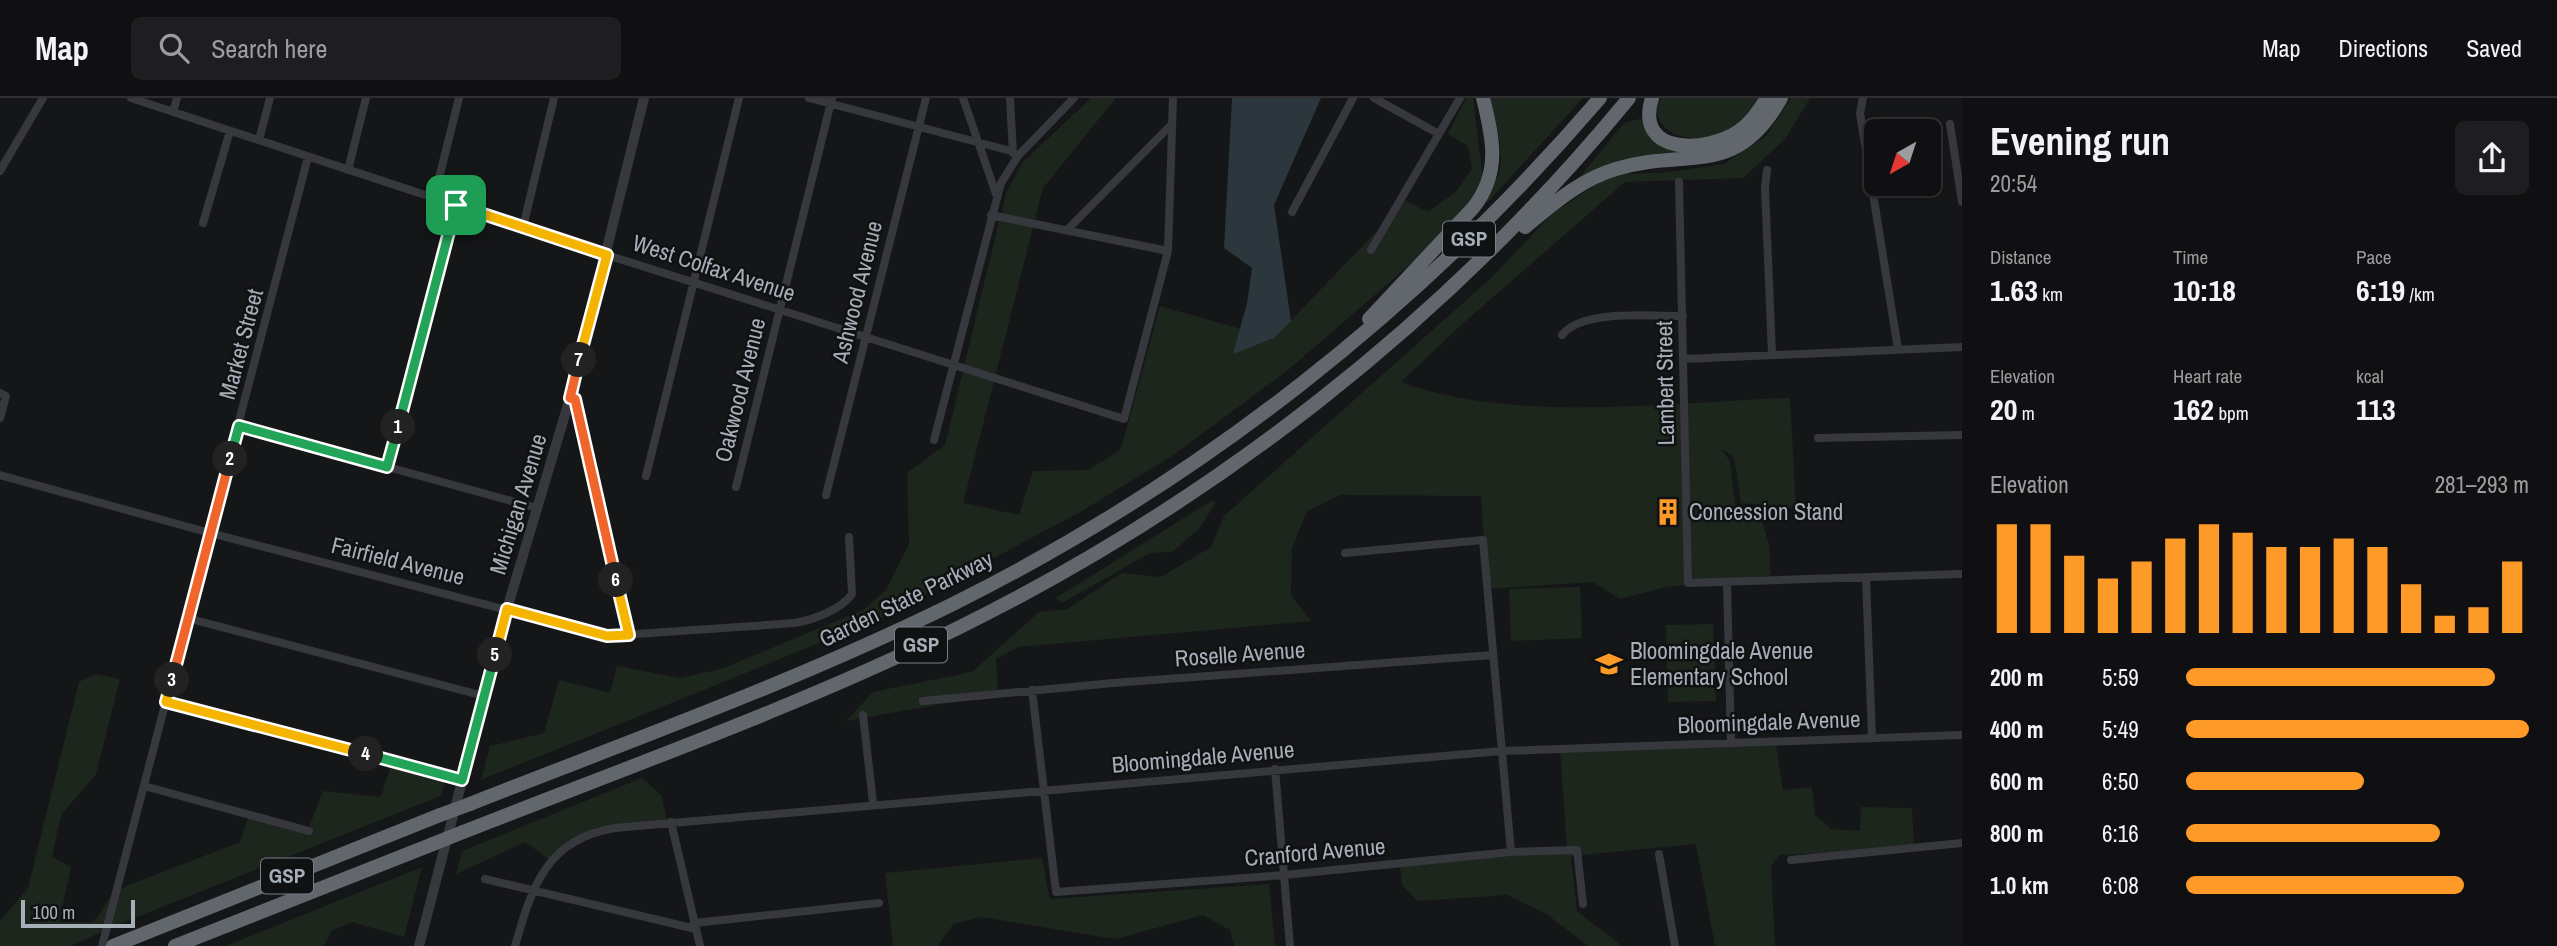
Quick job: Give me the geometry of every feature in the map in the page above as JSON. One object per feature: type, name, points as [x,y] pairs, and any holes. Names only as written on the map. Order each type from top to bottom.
[{"type":"highway","points":[[1325,366],[1481,198],[1492,170],[1494,152],[1483,98]]},
{"type":"highway","name":"Garden State Parkway","points":[[113,946],[807,670],[967,597],[1076,537],[1170,479],[1325,366],[1477,231],[1600,98]]},
{"type":"highway","name":"Garden State Parkway","points":[[175,946],[856,675],[1033,588],[1133,530],[1251,452],[1361,367],[1466,274],[1544,196],[1629,98]]},
{"type":"highway","points":[[1652,98],[1649,115],[1656,132],[1675,145],[1695,148],[1719,141],[1741,130],[1767,98]]},
{"type":"highway","points":[[1466,274],[1584,183],[1627,166],[1695,160],[1724,153],[1758,131],[1781,98]]},
{"type":"street","points":[[0,171],[43,98]]},
{"type":"street","name":"West Colfax Avenue","points":[[131,98],[607,255],[1124,419],[1168,251]]},
{"type":"street","points":[[173,112],[177,98]]},
{"type":"street","points":[[259,140],[270,98]]},
{"type":"street","points":[[348,170],[366,98]]},
{"type":"street","points":[[433,198],[459,98]]},
{"type":"street","points":[[523,227],[554,98]]},
{"type":"street","name":"Michigan Avenue","points":[[421,946],[507,609],[570,398],[644,98]]},
{"type":"street","points":[[646,475],[739,98]]},
{"type":"street","points":[[808,98],[831,101],[1015,154]]},
{"type":"street","name":"Ashwood Avenue","points":[[826,495],[926,98]]},
{"type":"street","points":[[963,98],[996,194]]},
{"type":"street","points":[[1010,98],[1015,154]]},
{"type":"street","points":[[934,440],[996,194],[1015,154],[1074,98]]},
{"type":"street","points":[[991,215],[1168,251],[1172,98]]},
{"type":"street","points":[[1292,212],[1353,98]]},
{"type":"street","points":[[1374,98],[1438,134]]},
{"type":"street","points":[[1371,250],[1460,98]]},
{"type":"street","points":[[1863,98],[1860,113],[1898,349]]},
{"type":"street","name":"Oakwood Avenue","points":[[736,487],[831,101]]},
{"type":"street","points":[[1067,230],[1172,124]]},
{"type":"street","points":[[1950,124],[1962,202]]},
{"type":"street","points":[[203,223],[230,131]]},
{"type":"street","name":"Market Street","points":[[102,946],[309,157]]},
{"type":"street","points":[[1768,170],[1765,188],[1772,354]]},
{"type":"street","name":"Lambert Street","points":[[1679,183],[1688,583],[1727,583]]},
{"type":"street","points":[[387,467],[456,205]]},
{"type":"street","points":[[1562,335],[1568,328],[1586,320],[1683,316]]},
{"type":"street","points":[[1684,359],[1962,347]]},
{"type":"street","points":[[0,418],[3,394]]},
{"type":"street","points":[[570,398],[575,399],[629,635]]},
{"type":"street","points":[[239,426],[537,508]]},
{"type":"street","points":[[1818,438],[1962,435]]},
{"type":"street","name":"Fairfield Avenue","points":[[0,475],[210,533],[607,636],[795,623],[814,618],[844,603],[852,594],[849,537]]},
{"type":"street","points":[[1345,553],[1483,540],[1511,852]]},
{"type":"street","points":[[1731,743],[1727,583],[1962,574]]},
{"type":"street","points":[[1866,578],[1872,737]]},
{"type":"street","points":[[187,618],[484,696]]},
{"type":"street","name":"Roselle Avenue","points":[[923,701],[1493,654]]},
{"type":"street","points":[[1032,690],[1044,790]]},
{"type":"street","points":[[166,702],[462,780]]},
{"type":"street","points":[[863,715],[873,803]]},
{"type":"street","name":"Bloomingdale Avenue","points":[[515,946],[532,890],[550,862],[584,836],[615,828],[873,803],[1502,751],[1962,735]]},
{"type":"street","points":[[1275,769],[1290,946]]},
{"type":"street","points":[[144,786],[309,831]]},
{"type":"street","name":"Cranford Avenue","points":[[1044,790],[1056,892],[1284,875],[1511,852],[1577,850],[1583,904]]},
{"type":"street","points":[[671,822],[700,946]]},
{"type":"street","points":[[1791,860],[1962,843]]},
{"type":"street","points":[[1659,854],[1675,946]]},
{"type":"street","points":[[485,878],[695,926],[879,902]]},
{"type":"shaded area","points":[[1091,98],[1116,98],[1043,188],[963,503],[1019,515],[1033,471],[1089,470],[1121,449],[1160,306],[1241,329],[1233,353],[1274,338],[1406,201],[1428,212],[1456,192],[1472,169],[1468,146],[1448,134],[1466,98],[1473,98],[1483,180],[1451,229],[1288,370],[1175,454],[1082,511],[886,616],[481,780],[490,746],[544,733],[559,680],[610,693],[617,666],[680,678],[721,669],[863,610],[886,590],[909,544],[907,473],[945,445],[1006,193],[1022,163]]},
{"type":"shaded area","points":[[1232,98],[1321,98],[1274,205],[1291,321],[1274,338],[1233,354],[1247,303],[1252,268],[1224,248]]},
{"type":"shaded area","points":[[1490,98],[1583,98],[1487,203],[1485,200],[1498,176],[1501,157]]},
{"type":"shaded area","points":[[1660,98],[1758,98],[1744,118],[1731,129],[1716,136],[1698,139],[1678,135],[1663,125],[1658,118],[1657,109]]},
{"type":"shaded area","points":[[1791,98],[1810,98],[1785,139],[1743,178],[1625,182],[1461,325],[1401,382],[1445,395],[1492,403],[1542,407],[1644,406],[1790,398],[1796,508],[1741,503],[1734,457],[1721,449],[1730,461],[1735,504],[1759,511],[1769,545],[1771,575],[1666,587],[1620,599],[1593,582],[1487,589],[1481,496],[1340,495],[1307,511],[1292,548],[1291,595],[1311,621],[1018,647],[996,659],[998,694],[846,721],[873,692],[972,672],[1039,612],[1067,609],[1122,573],[1161,577],[1211,547],[1224,516],[1491,278],[1552,214],[1601,181],[1623,174],[1662,173],[1724,164],[1766,136]]},
{"type":"shaded area","points":[[1643,118],[1682,154],[1578,179],[1624,123]]},
{"type":"shaded area","points":[[1211,501],[1216,502],[1199,529],[1172,552],[1150,553],[1062,603],[1056,598]]},
{"type":"shaded area","points":[[1580,587],[1582,638],[1511,641],[1509,589]]},
{"type":"shaded area","points":[[1713,624],[1716,701],[1668,702],[1666,625]]},
{"type":"shaded area","points":[[95,674],[120,679],[96,774],[61,815],[52,857],[71,867],[59,922],[94,922],[114,891],[240,842],[249,815],[309,827],[323,791],[381,797],[392,761],[447,773],[441,796],[114,926],[71,946],[0,946],[0,921],[28,888],[79,682]]},
{"type":"shaded area","points":[[1775,739],[1783,790],[1812,787],[1815,815],[1831,829],[1860,831],[1861,807],[1912,808],[1914,849],[1779,855],[1771,866],[1775,946],[1715,946],[1696,844],[1571,856],[1577,911],[1622,946],[1588,946],[1548,915],[1507,895],[1418,901],[1402,885],[1400,866],[1567,851],[1560,750]]},
{"type":"shaded area","points":[[642,778],[662,796],[667,822],[595,828],[550,860],[525,842],[456,874],[462,851]]},
{"type":"shaded area","points":[[1042,858],[1050,899],[1269,884],[1275,946],[1234,946],[1230,930],[1203,915],[1115,939],[981,917],[953,924],[938,946],[893,946],[885,873]]},
{"type":"shaded area","points":[[422,867],[404,937],[352,922],[331,931],[324,946],[226,946]]},
{"type":"place","name":"Concession Stand","points":[[1668,512]]},
{"type":"place","name":"Bloomingdale Avenue Elementary School","points":[[1609,664]]},
{"type":"route","points":[[456,205],[607,255],[570,398],[575,399],[629,635],[607,636],[507,609],[462,780],[166,702],[239,426],[387,467],[456,205]]}]
